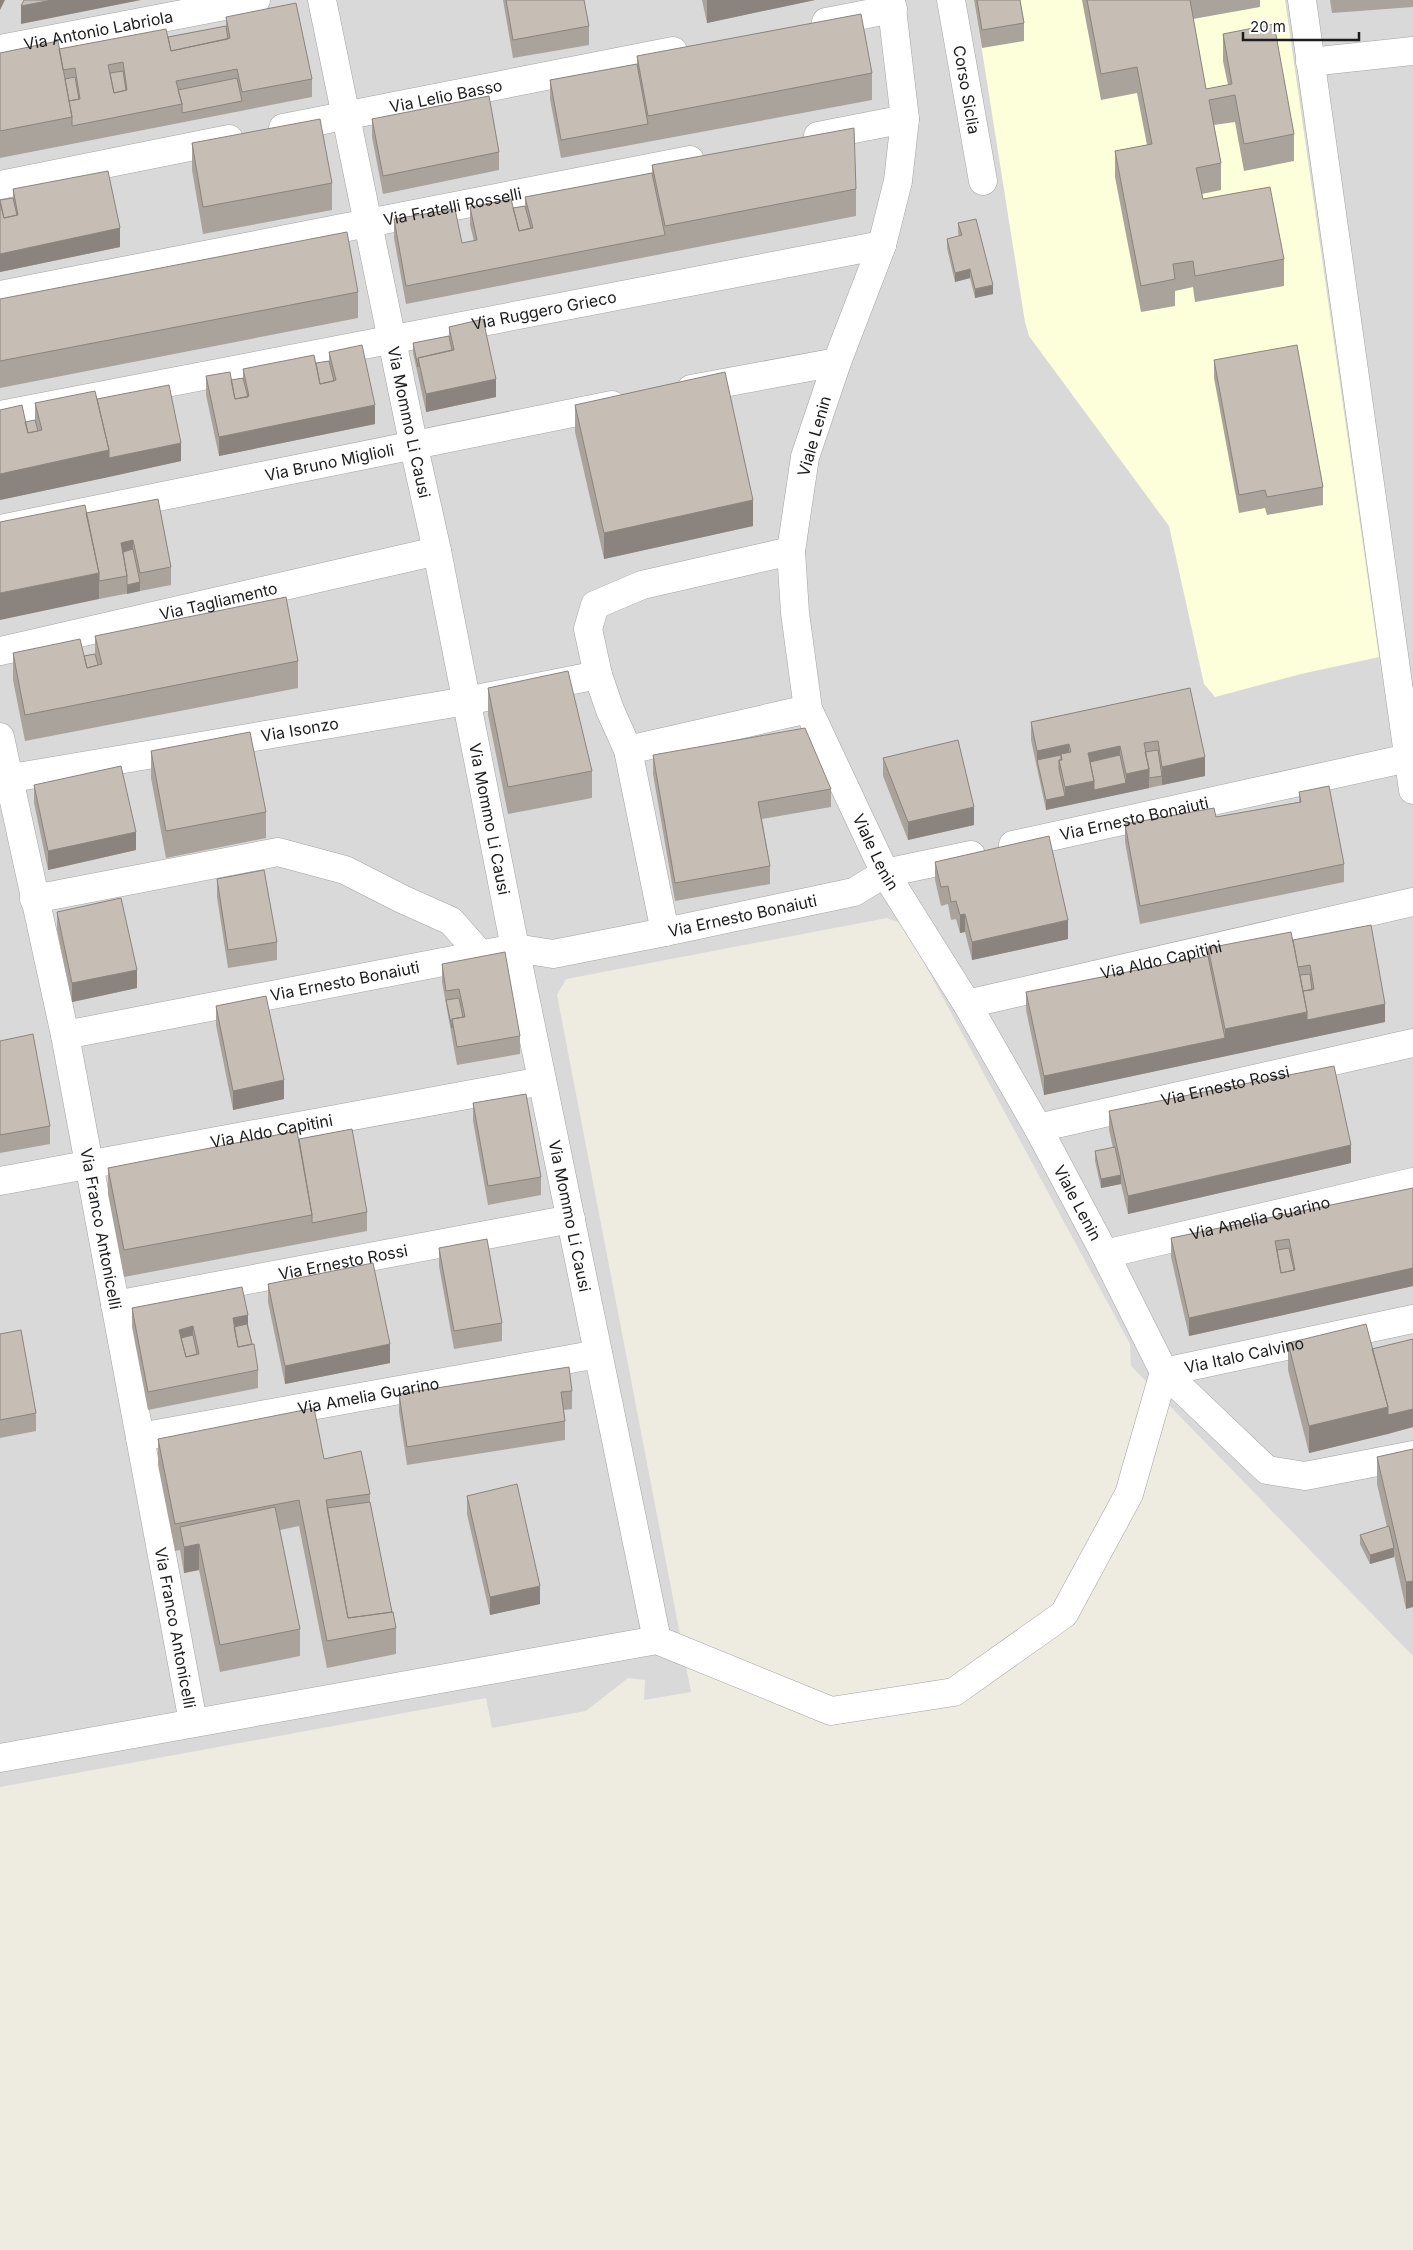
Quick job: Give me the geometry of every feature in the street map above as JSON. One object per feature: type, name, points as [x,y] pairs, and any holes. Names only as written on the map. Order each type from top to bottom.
[{"type":"street","name":"Via Antonio Labriola","points":[[0,50],[256,0]]},
{"type":"street","name":"Via Mommo Li Causi","points":[[322,0],[437,551],[515,948],[656,1640]]},
{"type":"street","name":"Corso Siclia","points":[[951,0],[983,181]]},
{"type":"street","points":[[1302,0],[1411,757],[1413,790]]},
{"type":"street","points":[[806,26],[892,5]]},
{"type":"street","name":"Viale Lenin","points":[[892,5],[905,119],[898,181],[882,245],[837,362],[805,457],[791,551],[795,613],[808,709],[885,874],[967,1004],[1038,1128],[1105,1254],[1164,1372],[1267,1470],[1305,1476],[1413,1455]]},
{"type":"street","name":"Via Lelio Basso","points":[[0,185],[699,46]]},
{"type":"street","points":[[1310,62],[1413,51]]},
{"type":"street","points":[[797,140],[905,119]]},
{"type":"street","name":"Via Fratelli Rosselli","points":[[0,296],[368,222],[719,155]]},
{"type":"street","name":"Via Ruggero Grieco","points":[[0,415],[882,245]]},
{"type":"street","points":[[664,395],[837,362]]},
{"type":"street","name":"Via Bruno Miglioli","points":[[0,529],[635,401]]},
{"type":"street","name":"Via Tagliamento","points":[[0,651],[437,551]]},
{"type":"street","points":[[665,932],[628,750],[610,710],[598,676],[588,629],[595,605],[642,585],[791,551]]},
{"type":"street","name":"Via Isonzo","points":[[4,780],[466,701],[598,676]]},
{"type":"street","points":[[628,750],[808,709]]},
{"type":"street","name":"Via Franco Antonicelli","points":[[0,737],[4,780],[34,899],[64,1036],[193,1722]]},
{"type":"street","name":"Via Ernesto Bonaiuti","points":[[64,1036],[515,948],[553,954],[665,932],[854,892],[885,874],[1411,757]]},
{"type":"street","points":[[34,899],[278,852],[345,870],[451,921],[481,955]]},
{"type":"street","name":"Via Aldo Capitini","points":[[967,1004],[1413,902]]},
{"type":"street","name":"Via Ernesto Rossi","points":[[1038,1128],[1413,1043]]},
{"type":"street","name":"Via Aldo Capitini","points":[[0,1181],[542,1081]]},
{"type":"street","name":"Via Amelia Guarino","points":[[1105,1254],[1413,1182]]},
{"type":"street","name":"Via Ernesto Rossi","points":[[115,1305],[571,1219]]},
{"type":"street","name":"Via Italo Calvino","points":[[1164,1372],[1413,1319]]},
{"type":"street","name":"Via Amelia Guarino","points":[[140,1437],[598,1354]]},
{"type":"street","points":[[0,1758],[656,1640],[831,1711],[954,1692],[1064,1614],[1129,1494],[1164,1372]]},
{"type":"shaded area","points":[[0,0],[1413,0],[1413,1656],[1131,1366],[1130,1344],[903,924],[887,918],[566,979],[557,995],[691,1692],[644,1700],[645,1680],[628,1678],[586,1711],[492,1728],[486,1698],[0,1787]]},
{"type":"shaded area","points":[[974,0],[1285,0],[1379,657],[1301,674],[1215,697],[1204,684],[1169,526],[1029,336],[1025,322]]},
{"type":"building","points":[[24,0],[52,0],[21,6]]},
{"type":"building","points":[[506,0],[584,0],[589,26],[513,40]]},
{"type":"building","points":[[977,0],[1020,0],[1024,23],[982,30]]},
{"type":"building","points":[[1087,0],[1190,0],[1206,89],[1232,84],[1223,34],[1274,24],[1294,134],[1244,144],[1235,95],[1209,100],[1221,163],[1196,168],[1203,199],[1270,187],[1284,259],[1195,276],[1193,261],[1173,264],[1175,279],[1141,286],[1115,151],[1152,144],[1137,67],[1101,74]]},
{"type":"building","points":[[296,3],[312,79],[242,92],[237,69],[176,81],[182,104],[72,126],[69,101],[80,99],[75,68],[63,70],[59,49],[166,29],[171,51],[230,38],[226,17]],"holes":[[[123,62],[127,90],[114,93],[108,65]]]},
{"type":"building","points":[[861,14],[872,73],[648,116],[637,56]]},
{"type":"building","points":[[226,26],[228,39],[171,51],[168,37]]},
{"type":"building","points":[[58,41],[72,117],[0,131],[0,53]]},
{"type":"building","points":[[637,64],[648,124],[561,140],[550,80]]},
{"type":"building","points":[[123,71],[126,90],[114,93],[110,73]]},
{"type":"building","points":[[75,77],[79,99],[69,101],[65,79]]},
{"type":"building","points":[[237,78],[242,101],[182,113],[182,104],[178,90]]},
{"type":"building","points":[[489,96],[499,152],[383,176],[372,119]]},
{"type":"building","points":[[320,119],[332,183],[203,207],[192,143]]},
{"type":"building","points":[[854,128],[856,189],[665,226],[652,165]]},
{"type":"building","points":[[108,171],[120,228],[0,254],[0,203],[4,218],[18,215],[13,189]]},
{"type":"building","points":[[652,173],[665,235],[406,286],[394,219],[455,209],[462,243],[477,240],[470,207],[511,199],[519,231],[533,228],[525,197]]},
{"type":"building","points":[[13,198],[17,215],[4,218],[0,200]]},
{"type":"building","points":[[525,206],[531,228],[519,231],[513,208]]},
{"type":"building","points":[[976,219],[993,285],[975,289],[970,269],[955,273],[947,239],[962,235],[958,223]]},
{"type":"building","points":[[347,232],[358,292],[0,361],[0,299]]},
{"type":"building","points":[[483,319],[496,379],[426,394],[418,358],[454,350],[449,327]]},
{"type":"building","points":[[449,336],[452,350],[418,358],[418,367],[413,343]]},
{"type":"building","points":[[362,345],[375,405],[219,437],[206,376],[230,372],[235,399],[249,396],[243,369],[314,355],[320,384],[336,380],[329,352]]},
{"type":"building","points":[[1297,345],[1323,487],[1267,497],[1265,490],[1239,495],[1214,360]]},
{"type":"building","points":[[329,361],[334,381],[320,384],[316,363]]},
{"type":"building","points":[[725,372],[753,500],[604,533],[575,405]]},
{"type":"building","points":[[243,378],[248,397],[235,399],[231,380]]},
{"type":"building","points":[[169,385],[181,443],[109,458],[109,450],[97,399]]},
{"type":"building","points":[[95,391],[109,450],[0,474],[0,410],[22,405],[28,433],[42,430],[35,403]]},
{"type":"building","points":[[35,420],[38,431],[28,433],[25,422]]},
{"type":"building","points":[[158,499],[171,567],[140,573],[133,540],[121,543],[127,576],[99,581],[99,573],[86,513]]},
{"type":"building","points":[[85,505],[99,573],[0,593],[0,522]]},
{"type":"building","points":[[133,549],[140,582],[127,585],[123,552]]},
{"type":"building","points":[[286,597],[298,661],[25,715],[13,653],[80,639],[87,668],[102,664],[95,636]]},
{"type":"building","points":[[95,654],[98,665],[87,668],[84,656]]},
{"type":"building","points":[[568,671],[592,771],[508,787],[488,688]]},
{"type":"building","points":[[1190,688],[1205,757],[1162,767],[1158,741],[1144,743],[1149,769],[1126,774],[1120,746],[1088,753],[1094,781],[1065,787],[1059,760],[1062,760],[1061,754],[1071,752],[1069,744],[1037,751],[1031,722]]},
{"type":"building","points":[[805,728],[831,789],[758,802],[770,866],[675,883],[653,755]]},
{"type":"building","points":[[250,732],[266,812],[166,831],[151,751]]},
{"type":"building","points":[[958,740],[974,807],[908,822],[883,758]]},
{"type":"building","points":[[1158,750],[1162,776],[1149,778],[1145,752]]},
{"type":"building","points":[[1061,755],[1059,769],[1065,796],[1046,800],[1037,760]]},
{"type":"building","points":[[1120,755],[1126,783],[1094,790],[1090,762]]},
{"type":"building","points":[[121,766],[136,832],[48,851],[34,785]]},
{"type":"building","points":[[1329,786],[1344,864],[1140,906],[1125,824],[1214,808],[1216,817],[1301,802],[1299,792]]},
{"type":"building","points":[[1049,836],[1068,920],[972,942],[965,914],[960,915],[956,901],[951,902],[948,886],[941,887],[935,862]]},
{"type":"building","points":[[264,870],[277,942],[228,950],[217,879]]},
{"type":"building","points":[[121,898],[137,970],[72,983],[57,912]]},
{"type":"building","points":[[1371,925],[1385,1004],[1307,1020],[1303,991],[1314,989],[1310,965],[1298,967],[1293,940]]},
{"type":"building","points":[[1291,932],[1307,1012],[1225,1029],[1208,948]]},
{"type":"building","points":[[505,952],[520,1036],[457,1047],[452,1019],[465,1017],[459,989],[446,991],[442,964]]},
{"type":"building","points":[[1208,956],[1225,1038],[1044,1076],[1026,992]]},
{"type":"building","points":[[1310,974],[1312,990],[1303,991],[1300,975]]},
{"type":"building","points":[[266,996],[284,1080],[233,1091],[216,1006]]},
{"type":"building","points":[[459,998],[463,1017],[452,1019],[452,1028],[446,1000]]},
{"type":"building","points":[[33,1034],[50,1126],[0,1135],[0,1041]]},
{"type":"building","points":[[1334,1066],[1351,1145],[1128,1196],[1109,1111]]},
{"type":"building","points":[[526,1094],[541,1177],[488,1186],[473,1103]]},
{"type":"building","points":[[352,1129],[367,1212],[312,1223],[299,1139]]},
{"type":"building","points":[[297,1131],[312,1215],[124,1250],[108,1168]]},
{"type":"building","points":[[1115,1147],[1121,1175],[1101,1179],[1095,1151]]},
{"type":"building","points":[[1413,1188],[1413,1268],[1189,1318],[1171,1238]],"holes":[[[1289,1239],[1295,1270],[1281,1273],[1275,1241]]]},
{"type":"building","points":[[487,1239],[502,1323],[454,1331],[439,1248]]},
{"type":"building","points":[[1289,1248],[1294,1270],[1281,1273],[1277,1250]]},
{"type":"building","points":[[373,1263],[390,1344],[285,1366],[268,1284]]},
{"type":"building","points":[[242,1287],[248,1315],[233,1318],[238,1347],[254,1344],[258,1370],[148,1392],[132,1308]],"holes":[[[193,1326],[199,1354],[186,1357],[179,1330]]]},
{"type":"building","points":[[247,1324],[252,1344],[238,1347],[234,1327]]},
{"type":"building","points":[[1366,1324],[1388,1407],[1309,1426],[1288,1343]]},
{"type":"building","points":[[21,1330],[36,1413],[0,1420],[0,1334]]},
{"type":"building","points":[[193,1335],[197,1354],[186,1357],[181,1338]]},
{"type":"building","points":[[1413,1339],[1413,1409],[1388,1415],[1388,1407],[1372,1349]]},
{"type":"building","points":[[569,1367],[572,1391],[561,1392],[565,1421],[407,1447],[399,1394]]},
{"type":"building","points":[[314,1408],[324,1459],[361,1451],[370,1494],[326,1500],[348,1618],[393,1612],[396,1628],[327,1641],[299,1500],[175,1524],[158,1439]]},
{"type":"building","points":[[1413,1449],[1413,1581],[1406,1582],[1377,1457]]},
{"type":"building","points":[[517,1484],[540,1586],[490,1597],[467,1496]]},
{"type":"building","points":[[370,1502],[392,1612],[348,1618],[327,1508]]},
{"type":"building","points":[[275,1507],[300,1629],[220,1645],[199,1544],[184,1547],[180,1527]]},
{"type":"building","points":[[1389,1526],[1394,1548],[1370,1555],[1360,1535]]}]
